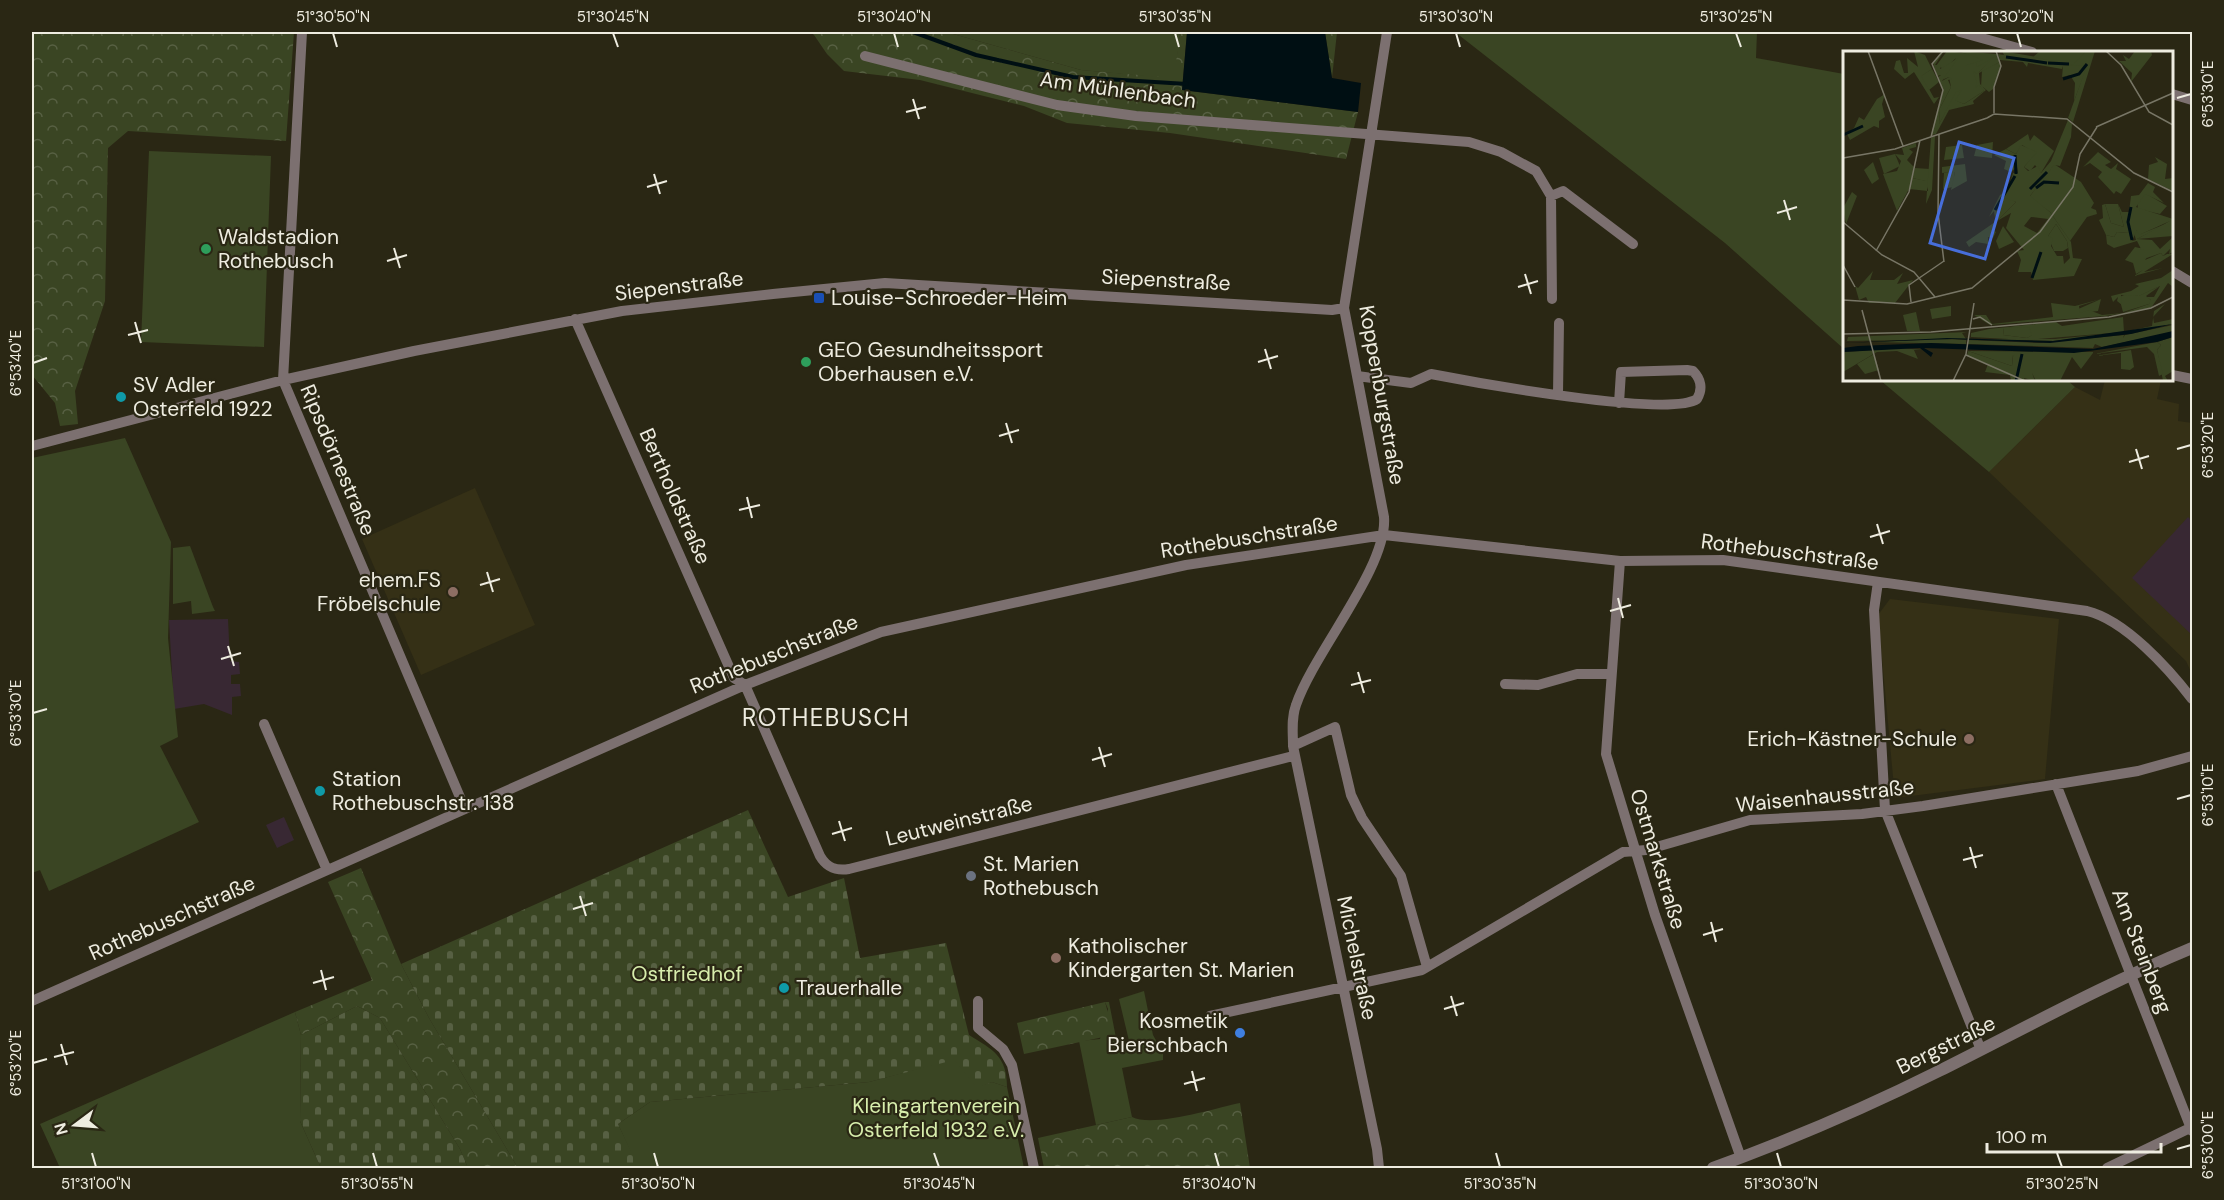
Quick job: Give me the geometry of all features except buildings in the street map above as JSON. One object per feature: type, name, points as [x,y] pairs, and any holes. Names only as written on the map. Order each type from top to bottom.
[{"type":"street","name":"Ripsdörnestraße","points":[[302,32],[284,380],[465,809]]},
{"type":"street","name":"Koppenburgstraße","points":[[1293,751],[1294,714],[1305,682],[1366,577],[1384,535],[1384,517],[1344,308],[1387,32]]},
{"type":"street","points":[[1960,32],[2028,51]]},
{"type":"street","name":"Am Mühlenbach","points":[[865,56],[1057,105],[1136,116],[1450,139],[1492,148],[1536,171],[1551,196]]},
{"type":"street","points":[[2173,94],[2193,100]]},
{"type":"street","points":[[1552,299],[1551,196],[1563,191],[1633,244]]},
{"type":"street","points":[[2173,272],[2193,283]]},
{"type":"street","name":"Siepenstraße","points":[[32,446],[284,380],[575,319],[642,309],[885,283],[1332,310],[1344,308]]},
{"type":"street","name":"Bertholdstraße","points":[[575,319],[734,678],[745,685]]},
{"type":"street","points":[[1558,394],[1559,323]]},
{"type":"street","points":[[1357,376],[1411,383],[1431,374],[1619,403],[1690,404],[1700,394],[1700,382],[1693,371],[1687,370],[1621,372],[1619,403]]},
{"type":"street","points":[[2173,375],[2193,379]]},
{"type":"street","name":"Rothebuschstraße","points":[[32,1001],[745,685],[897,627],[1186,565],[1384,535],[1620,561],[1723,560],[2094,613],[2125,632],[2171,674],[2193,699]]},
{"type":"street","name":"Ostmarkstraße","points":[[1620,561],[1606,754],[1686,1009],[1741,1158]]},
{"type":"street","points":[[1878,582],[1874,610],[1885,810],[1981,1050]]},
{"type":"street","points":[[1505,684],[1538,685],[1577,674],[1611,674]]},
{"type":"street","name":"Leutweinstraße","points":[[745,685],[820,856],[836,870],[1003,830],[1293,751]]},
{"type":"street","points":[[264,724],[327,870]]},
{"type":"street","points":[[1293,751],[1335,727],[1351,795],[1362,818],[1401,876],[1427,967]]},
{"type":"street","name":"Michelstraße","points":[[1293,751],[1377,1149],[1379,1168]]},
{"type":"street","name":"Waisenhausstraße","points":[[1210,1016],[1344,989],[1427,967],[1623,852],[1635,852],[1750,820],[1862,814],[2155,767],[2193,756]]},
{"type":"street","name":"Am Steinberg","points":[[2056,784],[2191,1130]]},
{"type":"street","name":"Bergstraße","points":[[1713,1168],[1835,1120],[1981,1050],[2130,974],[2193,948]]},
{"type":"street","points":[[978,1001],[978,1029],[1003,1049],[1012,1065],[1034,1168]]},
{"type":"street","points":[[2107,1168],[2191,1130]]},
{"type":"shaded area","points":[[1187,32],[1325,32],[1332,78],[1361,83],[1358,112],[1182,90]]},
{"type":"shaded area","points":[[2105,381],[2161,381],[2157,399],[2179,404],[2178,421],[2192,423],[2192,674],[2186,661],[1989,472],[2075,387],[2100,400]]},
{"type":"shaded area","name":"ehem.FS Fröbelschule","points":[[475,488],[535,625],[421,675],[362,539]]},
{"type":"shaded area","points":[[2188,517],[2192,521],[2192,635],[2132,578]]},
{"type":"shaded area","name":"Erich-Kästner-Schule","points":[[1890,599],[2059,619],[2045,779],[1895,798],[1878,615]]},
{"type":"shaded area","points":[[228,619],[230,661],[239,662],[240,674],[231,675],[231,684],[240,684],[241,696],[232,697],[232,715],[204,704],[174,709],[169,620]]},
{"type":"shaded area","points":[[284,817],[294,840],[277,848],[266,825]]},
{"type":"green space","points":[[32,32],[294,32],[286,141],[128,131],[108,148],[105,301],[75,391],[78,424],[60,426],[55,403],[32,375]]},
{"type":"green space","points":[[812,32],[946,32],[1081,70],[1174,78],[1180,32],[1187,32],[1182,90],[1358,112],[1346,159],[1170,133],[1067,123],[1024,106],[920,80],[844,71],[827,54]]},
{"type":"green space","points":[[946,32],[1180,32],[1175,79],[1081,70]]},
{"type":"green space","points":[[1325,32],[1337,32],[1332,78]]},
{"type":"green space","points":[[1455,32],[1757,32],[1756,58],[1843,74],[1843,348],[1725,243]]},
{"type":"green space","name":"Waldstadion Rothebusch","points":[[149,151],[271,156],[264,347],[141,342]]},
{"type":"green space","points":[[1881,381],[2068,381],[2075,387],[1989,472]]},
{"type":"green space","points":[[125,438],[171,542],[168,638],[178,737],[160,746],[199,822],[49,891],[40,870],[32,873],[32,458]]},
{"type":"green space","points":[[190,546],[215,611],[192,614],[191,601],[173,604],[173,548]]},
{"type":"green space","name":"Ostfriedhof","points":[[748,810],[788,897],[844,878],[860,958],[946,943],[969,1035],[997,1055],[1004,1068],[1007,1087],[992,1082],[977,1088],[954,1060],[869,1082],[650,1102],[618,1124],[639,1168],[518,1168],[429,1018],[401,964]]},
{"type":"green space","points":[[361,868],[401,964],[429,1018],[518,1168],[468,1168],[460,1149],[380,1018],[357,1006],[301,1035],[295,1012],[372,980],[328,882]]},
{"type":"green space","points":[[1144,991],[1153,1035],[1163,1053],[1163,1060],[1122,1068],[1132,1117],[1096,1125],[1079,1041],[1100,1039],[1108,1009],[1105,1002],[1109,1002],[1118,1048],[1130,1045],[1119,999]]},
{"type":"green space","points":[[1105,1002],[1113,1031],[1108,1036],[1024,1054],[1017,1023]]},
{"type":"green space","points":[[357,1006],[380,1018],[460,1149],[468,1168],[321,1168],[300,1121],[301,1035]]},
{"type":"green space","points":[[295,1012],[301,1035],[300,1121],[321,1168],[60,1168],[40,1124]]},
{"type":"green space","name":"Kleingartenverein Osterfeld 1932 e.V.","points":[[954,1059],[977,1087],[992,1082],[1007,1087],[1024,1168],[638,1168],[618,1124],[650,1102],[869,1082]]},
{"type":"green space","points":[[1240,1103],[1250,1168],[1044,1168],[1038,1138],[1132,1117],[1142,1120],[1169,1119]]},
{"type":"waterway","points":[[913,32],[976,55],[1073,77],[1187,84]]},
{"type":"place","name":"Waldstadion Rothebusch","points":[[206,249]]},
{"type":"place","name":"Louise-Schroeder-Heim","points":[[819,298]]},
{"type":"place","name":"GEO Gesundheitssport Oberhausen e.V.","points":[[806,362]]},
{"type":"place","name":"SV Adler Osterfeld 1922","points":[[121,397]]},
{"type":"place","name":"ehem.FS Fröbelschule","points":[[453,592]]},
{"type":"place","name":"Erich-Kästner-Schule","points":[[1969,739]]},
{"type":"place","name":"Station Rothebuschstr. 138","points":[[320,791]]},
{"type":"place","name":"St. Marien Rothebusch","points":[[971,876]]},
{"type":"place","name":"Katholischer Kindergarten St. Marien","points":[[1056,958]]},
{"type":"place","name":"Trauerhalle","points":[[784,988]]},
{"type":"place","name":"Kosmetik Bierschbach","points":[[1240,1033]]},
{"type":"district","name":"ROTHEBUSCH","points":[[826,718]]}]
